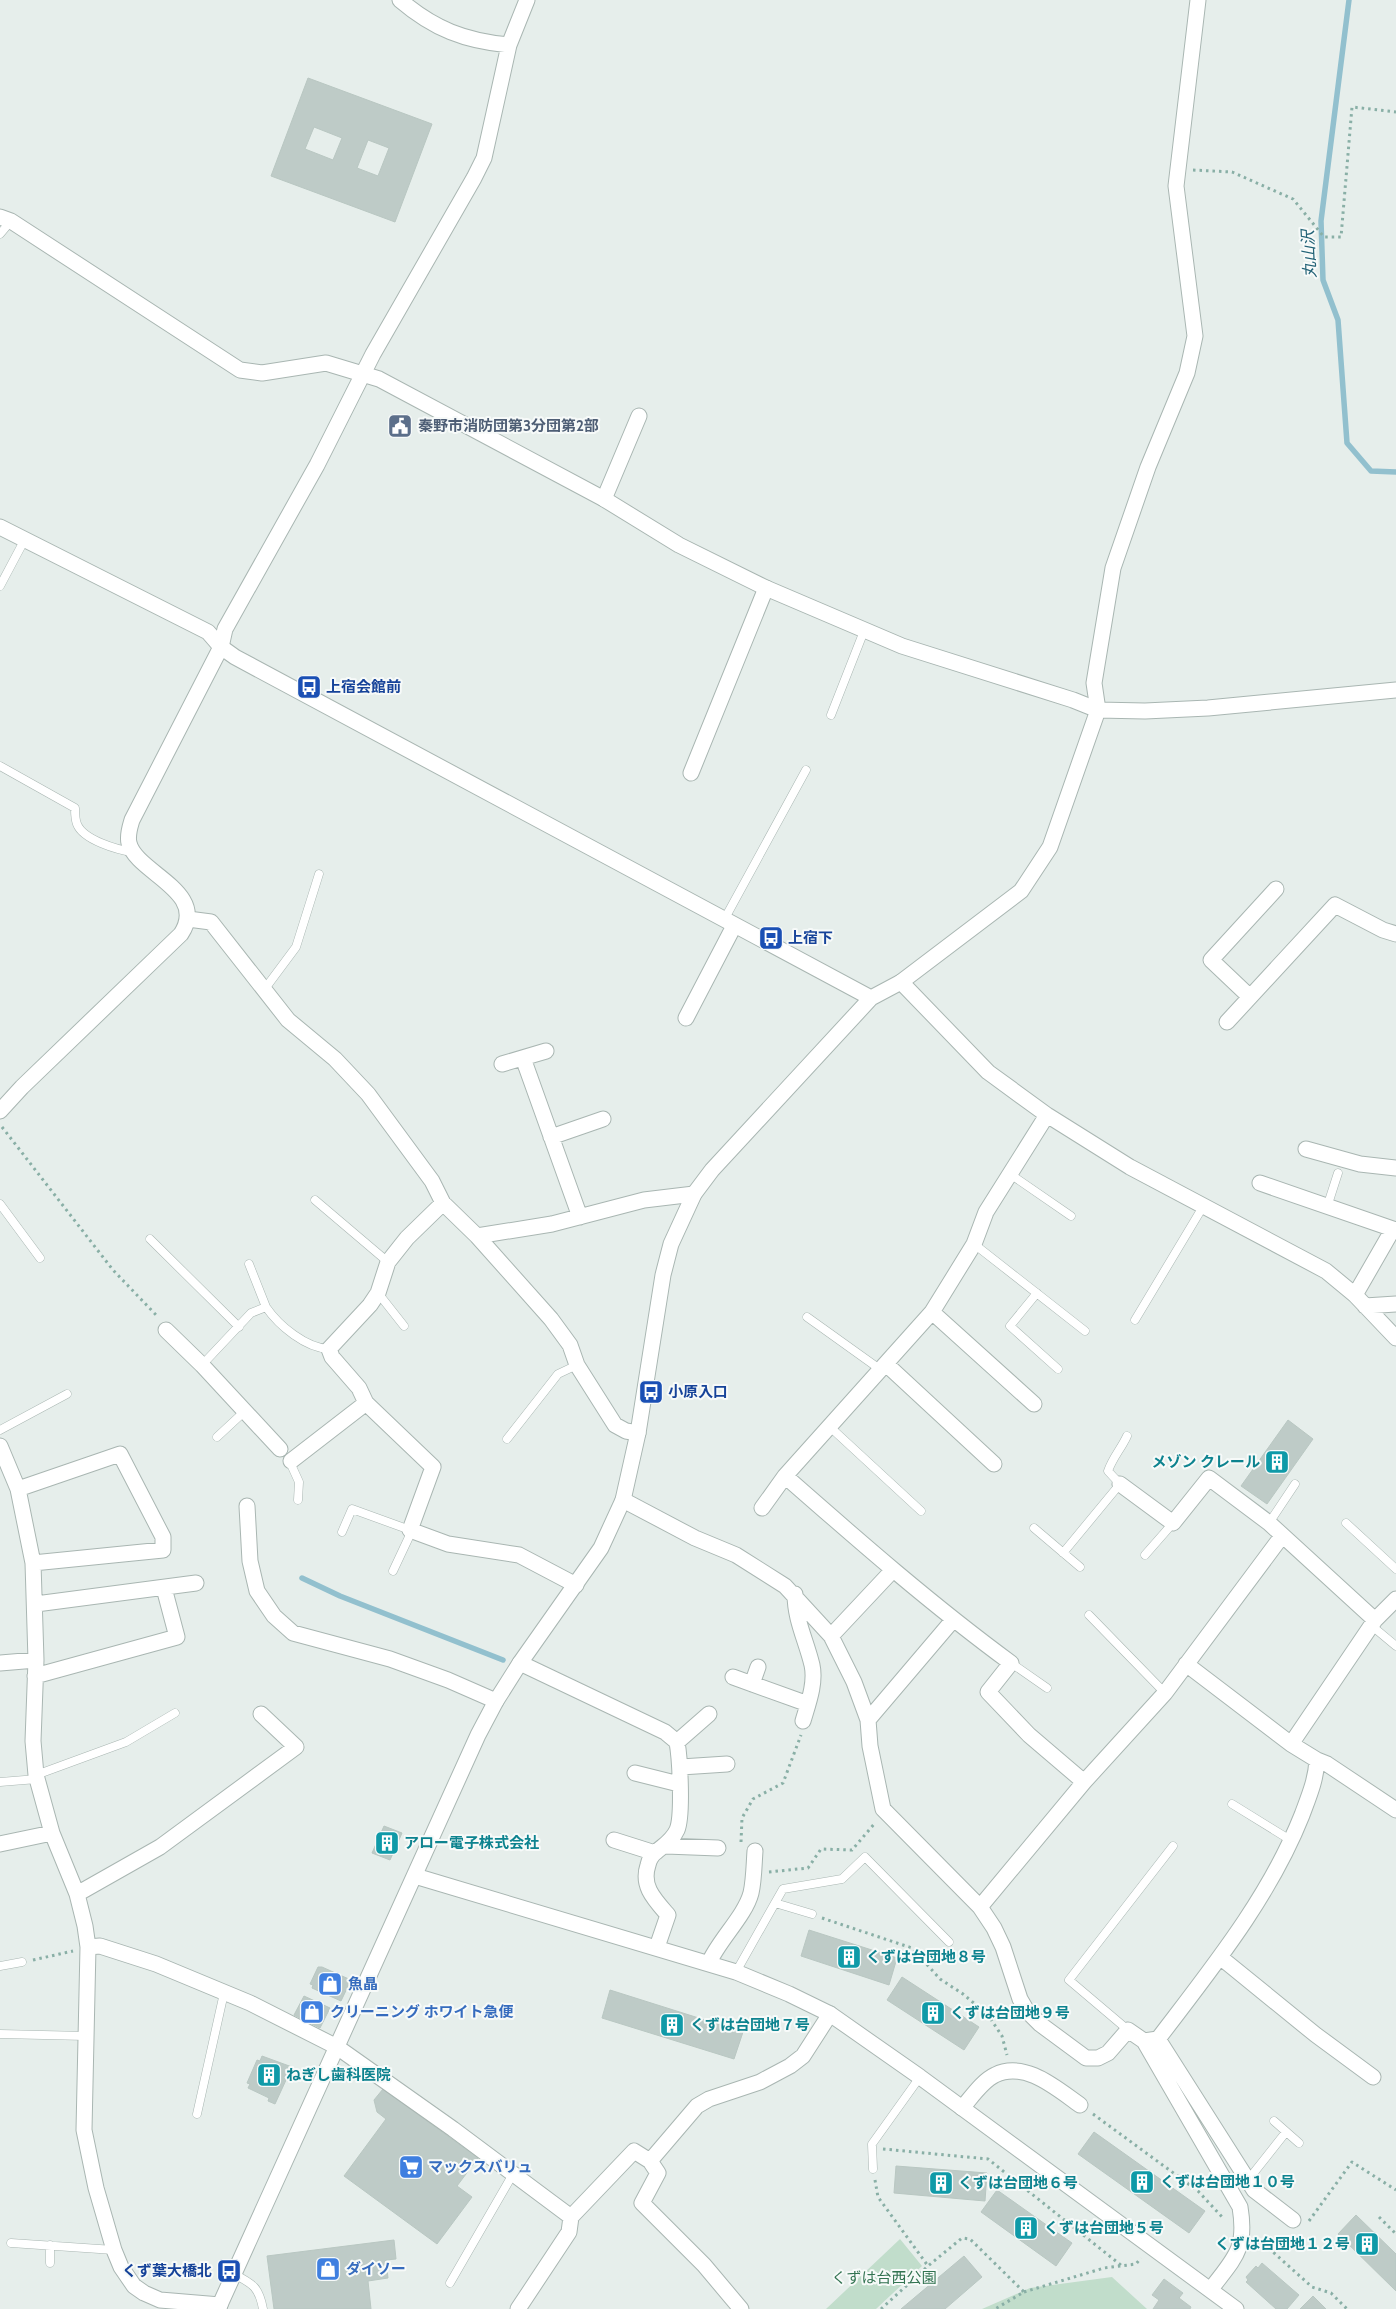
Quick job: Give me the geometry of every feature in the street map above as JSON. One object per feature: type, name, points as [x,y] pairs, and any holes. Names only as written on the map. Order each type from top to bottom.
[{"type":"street","points":[[400,0],[426,20],[455,35],[481,42],[509,44]]},
{"type":"street","points":[[0,1112],[22,1087],[181,934],[188,919],[181,898],[170,885],[134,852],[129,843],[128,835],[132,820],[222,647],[226,629],[316,465],[362,373],[484,158],[509,44],[527,0]]},
{"type":"street","points":[[0,1446],[18,1489],[33,1563],[36,1604],[36,1660],[33,1741],[36,1777],[52,1833],[77,1894],[88,1947],[84,2130],[96,2188],[114,2250],[121,2267],[134,2286],[158,2304],[219,2307],[478,1735],[496,1701],[520,1663],[601,1548],[623,1500],[638,1433],[663,1275],[671,1244],[694,1194],[712,1170],[871,998],[902,982],[1021,891],[1050,846],[1098,710],[1094,683],[1113,568],[1148,467],[1187,373],[1195,336],[1176,186],[1176,168],[1198,0]]},
{"type":"street","points":[[6,219],[240,370],[262,373],[326,363],[379,379],[604,499],[679,545],[766,588],[902,646],[1073,700],[1098,710],[1145,711],[1208,708],[1396,690]]},
{"type":"street","points":[[604,499],[639,416]]},
{"type":"street","points":[[0,527],[208,632],[235,657],[871,998]]},
{"type":"street","points":[[691,773],[766,588]]},
{"type":"street","points":[[1250,997],[1211,960],[1276,889]]},
{"type":"street","points":[[1227,1022],[1334,905],[1382,930],[1396,934]]},
{"type":"street","points":[[188,919],[211,922],[288,1020],[335,1059],[368,1094],[432,1181],[443,1203],[476,1236],[551,1319],[570,1345],[577,1365],[615,1425],[626,1431],[638,1433]]},
{"type":"street","points":[[686,1018],[729,923]]},
{"type":"street","points":[[902,982],[988,1072],[1047,1115],[1130,1167],[1326,1271],[1360,1301],[1396,1338]]},
{"type":"street","points":[[502,1064],[546,1051]]},
{"type":"street","points":[[523,1058],[580,1217]]},
{"type":"street","points":[[762,1508],[785,1476],[932,1312],[974,1244],[986,1212],[1047,1115]]},
{"type":"street","points":[[551,1137],[603,1119]]},
{"type":"street","points":[[1306,1149],[1360,1164],[1396,1168]]},
{"type":"street","points":[[1260,1183],[1393,1229],[1360,1301]]},
{"type":"street","points":[[476,1236],[552,1224],[644,1200],[694,1194]]},
{"type":"street","points":[[443,1203],[407,1238],[388,1262],[378,1293],[370,1305],[329,1349],[332,1356],[360,1388],[366,1403],[432,1467],[410,1530],[448,1544],[519,1555],[576,1585]]},
{"type":"street","points":[[1360,1301],[1396,1304]]},
{"type":"street","points":[[932,1312],[1034,1404]]},
{"type":"street","points":[[166,1330],[202,1364],[280,1448]]},
{"type":"street","points":[[884,1367],[994,1464]]},
{"type":"street","points":[[291,1461],[366,1403]]},
{"type":"street","points":[[18,1489],[120,1454],[163,1538],[163,1550],[33,1563]]},
{"type":"street","points":[[785,1476],[892,1571],[952,1620],[1011,1663],[988,1692],[1029,1735],[1084,1782]]},
{"type":"street","points":[[1120,1484],[1173,1523],[1209,1478],[1268,1523],[1374,1623]]},
{"type":"street","points":[[623,1500],[695,1538],[736,1555],[785,1586],[794,1594],[831,1636],[854,1682],[868,1720],[870,1746],[885,1811],[980,1907],[994,1928],[1003,1947],[1020,1999],[1027,2011],[1040,2024],[1086,2058],[1098,2058],[1108,2053],[1128,2030],[1151,2040],[1254,2190],[1293,2220]]},
{"type":"street","points":[[248,1506],[250,1561],[257,1591],[274,1616],[293,1634],[390,1659],[448,1680],[496,1701]]},
{"type":"street","points":[[980,1907],[1084,1782],[1165,1693],[1282,1536]]},
{"type":"street","points":[[831,1636],[892,1571]]},
{"type":"street","points":[[36,1604],[196,1583]]},
{"type":"street","points":[[35,1676],[178,1636],[164,1588]]},
{"type":"street","points":[[794,1594],[795,1612],[812,1666],[811,1696],[803,1721]]},
{"type":"street","points":[[1290,1744],[1374,1623],[1396,1599]]},
{"type":"street","points":[[868,1720],[952,1620]]},
{"type":"street","points":[[0,1662],[36,1660]]},
{"type":"street","points":[[520,1663],[665,1732],[677,1742],[681,1767],[678,1784],[677,1829],[646,1870],[645,1883],[652,1897],[668,1915],[657,1947]]},
{"type":"street","points":[[1186,1664],[1290,1744],[1317,1760],[1328,1764],[1396,1810]]},
{"type":"street","points":[[752,1684],[758,1667]]},
{"type":"street","points":[[733,1677],[808,1704]]},
{"type":"street","points":[[77,1894],[160,1847],[296,1747],[261,1714]]},
{"type":"street","points":[[677,1742],[709,1714]]},
{"type":"street","points":[[1151,2040],[1220,1957],[1261,1897],[1292,1841],[1317,1777],[1317,1760]]},
{"type":"street","points":[[681,1767],[727,1764]]},
{"type":"street","points":[[635,1773],[678,1784]]},
{"type":"street","points":[[0,1844],[52,1833]]},
{"type":"street","points":[[614,1840],[660,1849],[718,1848]]},
{"type":"street","points":[[709,1963],[713,1953],[729,1933],[751,1894],[754,1861]]},
{"type":"street","points":[[415,1876],[709,1963],[789,1994],[830,2014],[920,2077],[1236,2309]]},
{"type":"street","points":[[88,1947],[100,1946],[156,1964],[250,2003],[337,2047],[571,2217]]},
{"type":"street","points":[[1220,1957],[1316,2035],[1373,2077]]},
{"type":"street","points":[[650,2161],[698,2106],[709,2099],[760,2082],[790,2066],[803,2056],[830,2014]]},
{"type":"street","points":[[1151,2040],[1240,2207],[1244,2227],[1242,2241],[1238,2252],[1211,2290]]},
{"type":"street","points":[[962,2108],[994,2075],[1009,2072],[1028,2073],[1042,2079],[1080,2105]]},
{"type":"street","points":[[518,2309],[569,2232],[571,2217],[634,2151],[650,2161],[658,2173],[642,2203],[704,2265],[741,2309]]},
{"type":"lane","points":[[0,234],[6,219]]},
{"type":"lane","points":[[0,586],[24,539]]},
{"type":"lane","points":[[831,715],[864,631]]},
{"type":"lane","points":[[0,766],[75,808],[77,825],[85,834],[114,849],[134,852]]},
{"type":"lane","points":[[729,923],[806,770]]},
{"type":"lane","points":[[264,990],[296,947],[319,874]]},
{"type":"lane","points":[[1327,1207],[1338,1173]]},
{"type":"lane","points":[[1010,1174],[1071,1216]]},
{"type":"lane","points":[[316,1200],[388,1262]]},
{"type":"lane","points":[[0,1204],[40,1258]]},
{"type":"lane","points":[[1135,1320],[1204,1205]]},
{"type":"lane","points":[[150,1239],[239,1327]]},
{"type":"lane","points":[[974,1244],[1085,1331]]},
{"type":"lane","points":[[249,1264],[266,1307],[271,1314],[293,1333],[318,1348],[329,1349]]},
{"type":"lane","points":[[378,1293],[404,1326]]},
{"type":"lane","points":[[1037,1293],[1010,1326],[1058,1369]]},
{"type":"lane","points":[[202,1364],[239,1327],[250,1313],[266,1307]]},
{"type":"lane","points":[[807,1317],[884,1367]]},
{"type":"lane","points":[[507,1439],[558,1374],[577,1365]]},
{"type":"lane","points":[[0,1430],[68,1394]]},
{"type":"lane","points":[[217,1437],[245,1410]]},
{"type":"lane","points":[[830,1427],[922,1511]]},
{"type":"lane","points":[[1063,1553],[1120,1484],[1108,1471],[1113,1457],[1122,1447],[1128,1436]]},
{"type":"lane","points":[[280,1448],[291,1461],[298,1482],[298,1500]]},
{"type":"lane","points":[[1268,1523],[1295,1484]]},
{"type":"lane","points":[[342,1532],[352,1509],[410,1530],[409,1538],[393,1571]]},
{"type":"lane","points":[[1145,1555],[1173,1523]]},
{"type":"lane","points":[[1346,1523],[1396,1569]]},
{"type":"lane","points":[[1034,1528],[1080,1567]]},
{"type":"lane","points":[[1089,1615],[1165,1693]]},
{"type":"lane","points":[[1374,1623],[1396,1646]]},
{"type":"lane","points":[[1011,1663],[1047,1688]]},
{"type":"lane","points":[[0,1782],[36,1777],[126,1742],[175,1713]]},
{"type":"lane","points":[[1232,1804],[1292,1841]]},
{"type":"lane","points":[[1128,2030],[1069,1980],[1173,1846]]},
{"type":"lane","points":[[736,1972],[783,1889],[842,1880],[865,1857],[949,1942]]},
{"type":"lane","points":[[775,1903],[812,1914]]},
{"type":"lane","points":[[0,1966],[22,1962]]},
{"type":"lane","points":[[197,2114],[224,1993]]},
{"type":"lane","points":[[0,2034],[86,2036]]},
{"type":"lane","points":[[873,2169],[872,2144],[920,2077]]},
{"type":"lane","points":[[1274,2121],[1299,2143]]},
{"type":"lane","points":[[1248,2180],[1286,2132]]},
{"type":"lane","points":[[450,2283],[513,2174]]},
{"type":"lane","points":[[11,2242],[114,2250]]},
{"type":"lane","points":[[50,2245],[50,2263]]},
{"type":"lane","points":[[234,2274],[252,2283],[260,2295],[263,2309]]},
{"type":"path","points":[[1176,168],[1232,172],[1293,199],[1324,237],[1341,237],[1352,107],[1396,112]]},
{"type":"path","points":[[0,1124],[113,1270],[166,1326],[166,1330]]},
{"type":"path","points":[[803,1721],[804,1727],[783,1782],[753,1799],[742,1818],[740,1840],[754,1861],[808,1868],[821,1849],[852,1850],[885,1811]]},
{"type":"path","points":[[812,1914],[912,1948],[940,1979],[963,1994],[988,2015],[1002,2036],[1009,2072]]},
{"type":"path","points":[[22,1962],[88,1947]]},
{"type":"path","points":[[1080,2105],[1198,2191],[1242,2241],[1259,2242],[1312,2287],[1331,2293],[1347,2309]]},
{"type":"path","points":[[872,2148],[988,2159],[1122,2266]]},
{"type":"path","points":[[1293,2220],[1309,2221],[1352,2162],[1396,2190]]},
{"type":"path","points":[[873,2169],[878,2196],[928,2266]]},
{"type":"path","points":[[1379,2217],[1396,2234]]},
{"type":"path","points":[[881,2309],[962,2238],[970,2238],[1024,2292]]},
{"type":"path","points":[[995,2309],[1024,2292],[1104,2268],[1136,2264],[1152,2246]]},
{"type":"green space","name":"くずは台西公園","points":[[900,2239],[922,2266],[876,2309],[826,2309]]},
{"type":"green space","points":[[1112,2277],[1147,2309],[982,2309],[1030,2288]]},
{"type":"building","points":[[308,78],[432,124],[395,222],[271,176]],"holes":[[[314,127],[342,138],[333,160],[305,149]],[[368,140],[389,148],[378,176],[357,168]]]},
{"type":"building","name":"メゾン クレール","points":[[1288,1420],[1313,1439],[1267,1504],[1241,1486]]},
{"type":"building","name":"アロー電子株式会社","points":[[384,1826],[402,1833],[390,1860],[372,1853]]},
{"type":"building","name":"くずは台団地８号","points":[[809,1930],[897,1958],[889,1985],[801,1956]]},
{"type":"building","name":"魚晶","points":[[318,1967],[351,1980],[341,2001],[312,1988],[313,1985],[310,1984]]},
{"type":"building","name":"くずは台団地９号","points":[[902,1977],[979,2027],[964,2050],[887,2000]]},
{"type":"building","name":"くずは台団地７号","points":[[610,1990],[743,2032],[734,2059],[602,2018]]},
{"type":"building","name":"クリーニング ホワイト急便","points":[[304,1996],[330,2008],[320,2028],[294,2015]]},
{"type":"building","name":"ねぎし歯科医院","points":[[262,2056],[292,2067],[275,2104],[268,2101],[269,2098],[248,2088],[250,2084],[247,2083],[257,2060],[260,2061]]},
{"type":"building","name":"マックスバリュ","points":[[383,2089],[478,2158],[457,2186],[472,2197],[437,2244],[344,2176],[386,2119],[377,2112],[374,2100]]},
{"type":"building","name":"くずは台団地１０号","points":[[1094,2132],[1205,2211],[1189,2233],[1078,2154]]},
{"type":"building","name":"くずは台団地６号","points":[[896,2166],[987,2173],[985,2201],[894,2193]]},
{"type":"building","name":"くずは台団地５号","points":[[997,2190],[1072,2243],[1056,2266],[981,2212]]},
{"type":"building","name":"くずは台団地１２号","points":[[1356,2215],[1396,2254],[1396,2291],[1338,2234]]},
{"type":"building","name":"ダイソー","points":[[394,2240],[396,2259],[386,2260],[388,2278],[368,2281],[371,2309],[274,2309],[267,2256]]},
{"type":"building","points":[[964,2256],[982,2277],[945,2309],[901,2309]]},
{"type":"building","points":[[1262,2263],[1299,2295],[1287,2309],[1276,2309],[1246,2282],[1248,2280],[1246,2277],[1256,2266],[1258,2268]]},
{"type":"building","points":[[1164,2279],[1183,2293],[1179,2298],[1191,2307],[1190,2309],[1153,2309],[1159,2300],[1152,2295]]},
{"type":"building","points":[[1313,2296],[1326,2309],[1300,2309]]},
{"type":"waterway","name":"丸山沢","points":[[1349,0],[1321,221],[1323,280],[1338,320],[1347,443],[1371,471],[1396,472]]},
{"type":"waterway","points":[[302,1578],[340,1596],[503,1660]]},
{"type":"place","name":"秦野市消防団第3分団第2部","points":[[400,426]]},
{"type":"place","name":"上宿会館前","points":[[309,687]]},
{"type":"place","name":"上宿下","points":[[771,938]]},
{"type":"place","name":"小原入口","points":[[651,1392]]},
{"type":"place","name":"メゾン クレール","points":[[1277,1462]]},
{"type":"place","name":"アロー電子株式会社","points":[[387,1843]]},
{"type":"place","name":"くずは台団地８号","points":[[849,1957]]},
{"type":"place","name":"魚晶","points":[[330,1984]]},
{"type":"place","name":"クリーニング ホワイト急便","points":[[312,2012]]},
{"type":"place","name":"くずは台団地９号","points":[[933,2013]]},
{"type":"place","name":"くずは台団地７号","points":[[672,2025]]},
{"type":"place","name":"ねぎし歯科医院","points":[[269,2075]]},
{"type":"place","name":"マックスバリュ","points":[[411,2167]]},
{"type":"place","name":"くずは台団地１０号","points":[[1142,2182]]},
{"type":"place","name":"くずは台団地６号","points":[[941,2183]]},
{"type":"place","name":"くずは台団地５号","points":[[1026,2228]]},
{"type":"place","name":"くずは台団地１２号","points":[[1367,2244]]},
{"type":"place","name":"ダイソー","points":[[328,2269]]},
{"type":"place","name":"くず葉大橋北","points":[[229,2271]]}]
